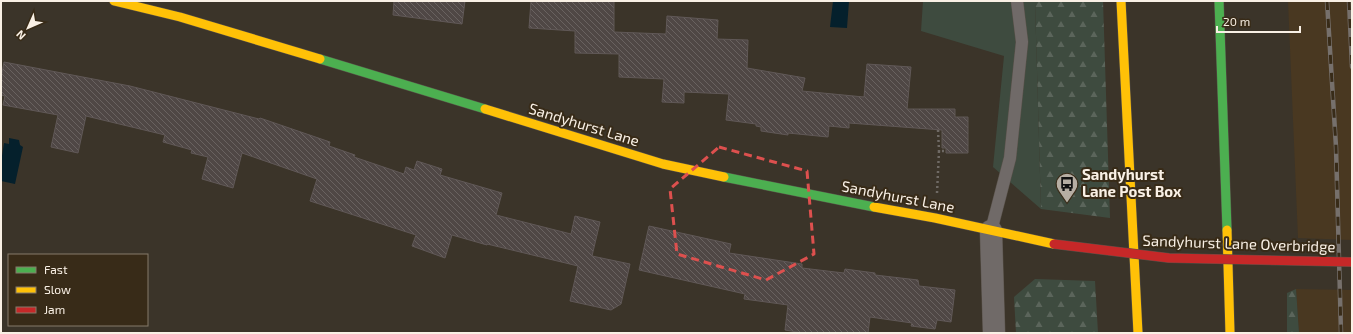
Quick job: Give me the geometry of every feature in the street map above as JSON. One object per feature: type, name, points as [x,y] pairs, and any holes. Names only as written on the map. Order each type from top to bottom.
[{"type":"main road","name":"Sandyhurst Lane","points":[[114,1],[180,17],[386,78],[663,164],[935,218],[1054,244]]},
{"type":"main road","points":[[1121,1],[1138,333]]},
{"type":"main road","points":[[1219,1],[1230,333]]},
{"type":"main road","name":"Sandyhurst Lane Overbridge","points":[[1054,244],[1169,258],[1352,262]]},
{"type":"street","points":[[991,231],[994,333]]},
{"type":"lane","points":[[991,231],[1010,158],[1022,42],[1017,1]]},
{"type":"path","points":[[935,218],[939,151],[938,130]]},
{"type":"path","points":[[939,151],[946,151]]},
{"type":"highlighted area","points":[[719,147],[807,171],[814,254],[766,280],[677,254],[670,189]]},
{"type":"shaded area","points":[[1288,1],[1352,1],[1352,240],[1298,238]]},
{"type":"shaded area","points":[[1296,289],[1352,290],[1352,333],[1299,333]]},
{"type":"green space","points":[[923,1],[1035,1],[1041,209],[993,167],[1004,56],[921,31]]},
{"type":"green space","points":[[1035,1],[1103,1],[1110,218],[1041,209]]},
{"type":"green space","points":[[1035,279],[1095,281],[1098,333],[1016,333],[1014,297]]},
{"type":"green space","points":[[1296,289],[1299,333],[1287,333],[1287,293]]},
{"type":"water","points":[[833,1],[849,1],[847,28],[830,27]]},
{"type":"water","points":[[9,138],[19,140],[20,145],[23,147],[15,184],[1,181],[1,162],[4,143],[9,144]]},
{"type":"building","points":[[394,1],[465,1],[462,24],[393,15]]},
{"type":"building","points":[[531,1],[614,1],[614,32],[666,34],[667,16],[718,20],[717,39],[748,40],[747,68],[805,78],[802,91],[864,97],[867,64],[911,67],[907,109],[955,109],[955,117],[968,117],[968,153],[946,153],[946,148],[942,148],[942,130],[849,123],[849,128],[829,126],[828,137],[788,133],[788,135],[761,131],[761,127],[756,126],[756,124],[726,120],[729,94],[684,92],[684,103],[662,102],[664,79],[619,77],[619,54],[575,53],[575,31],[529,28]]},
{"type":"building","points":[[4,62],[130,86],[259,119],[260,118],[330,142],[329,146],[355,155],[354,157],[404,174],[406,167],[414,170],[417,161],[442,169],[440,175],[502,193],[496,215],[571,234],[575,216],[600,222],[592,256],[630,264],[621,304],[611,310],[570,301],[578,266],[487,245],[452,235],[445,258],[412,246],[416,235],[310,201],[317,179],[242,153],[233,188],[202,179],[208,157],[191,153],[192,150],[163,142],[165,135],[86,116],[78,153],[51,147],[58,115],[3,105],[5,96],[1,95],[1,78]]},
{"type":"building","points":[[649,226],[731,244],[729,253],[802,264],[802,268],[844,273],[845,269],[875,273],[875,275],[918,280],[919,286],[955,290],[951,322],[937,320],[935,329],[911,326],[912,323],[870,317],[868,333],[803,333],[785,330],[788,305],[744,299],[745,294],[639,270]]},
{"type":"railway","points":[[1327,1],[1336,147],[1341,333]]},
{"type":"railway","points":[[1349,1],[1352,67]]},
{"type":"traffic: fast","points":[[1219,1],[1227,230]]},
{"type":"traffic: fast","points":[[320,59],[485,109]]},
{"type":"traffic: fast","points":[[724,177],[874,207]]},
{"type":"traffic: slow","points":[[114,1],[180,17],[320,59]]},
{"type":"traffic: slow","points":[[1121,1],[1138,333]]},
{"type":"traffic: slow","points":[[485,109],[663,164],[724,177]]},
{"type":"traffic: slow","points":[[874,207],[935,218],[1054,244]]},
{"type":"traffic: slow","points":[[1227,230],[1230,333]]},
{"type":"traffic: jam","points":[[1054,244],[1169,258],[1352,262]]},
{"type":"place","name":"Sandyhurst Lane Post Box","points":[[1067,204]]}]
